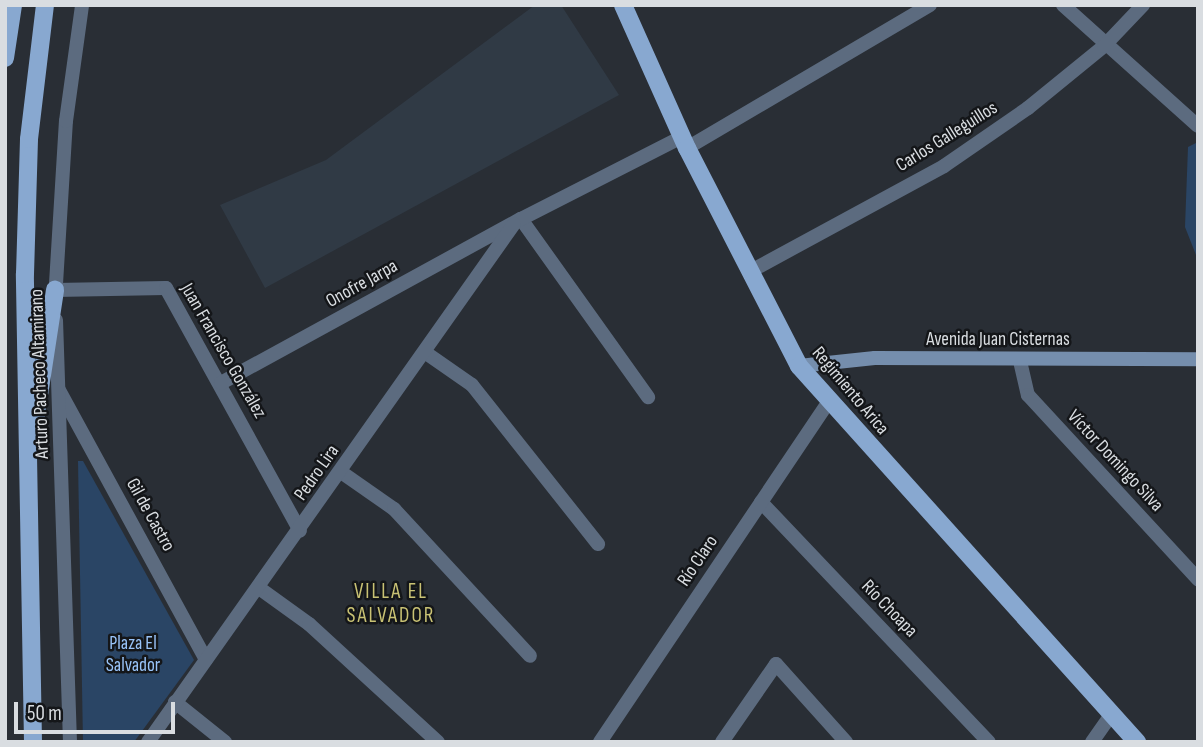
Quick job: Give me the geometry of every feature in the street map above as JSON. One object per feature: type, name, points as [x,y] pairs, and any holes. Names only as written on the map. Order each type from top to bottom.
[{"type":"main road","points":[[5,58],[13,5]]},
{"type":"main road","points":[[33,742],[27,476],[26,208],[45,5]]},
{"type":"main road","name":"Regimiento Arica","points":[[626,6],[685,143],[799,366],[1137,742]]},
{"type":"main road","points":[[27,476],[54,290]]},
{"type":"main road","name":"Avenida Juan Cisternas","points":[[799,366],[875,358],[1020,361],[1198,359]]},
{"type":"street","name":"Arturo Pacheco Altamirano","points":[[70,742],[54,290],[66,121],[82,5]]},
{"type":"street","name":"Pedro Lira","points":[[148,742],[426,354],[517,221],[685,143],[930,5]]},
{"type":"street","points":[[1063,5],[1104,46],[1198,126]]},
{"type":"street","name":"Carlos Galleguillos","points":[[750,272],[944,166],[1028,108],[1104,46],[1143,5]]},
{"type":"street","points":[[517,221],[648,397]]},
{"type":"street","name":"Onofre Jarpa","points":[[221,383],[517,221]]},
{"type":"street","name":"Juan Francisco González","points":[[54,290],[166,288],[300,530]]},
{"type":"street","points":[[426,354],[472,384],[598,544]]},
{"type":"street","name":"Víctor Domingo Silva","points":[[1020,361],[1028,395],[1198,579]]},
{"type":"street","name":"Gil de Castro","points":[[59,390],[206,660]]},
{"type":"street","name":"Río Claro","points":[[600,742],[829,401]]},
{"type":"street","points":[[341,472],[394,509],[530,656]]},
{"type":"street","name":"Río Choapa","points":[[761,502],[989,742]]},
{"type":"street","points":[[259,589],[309,624],[438,742]]},
{"type":"street","points":[[722,742],[776,664],[846,742]]},
{"type":"street","points":[[175,702],[225,742]]},
{"type":"street","points":[[1092,742],[1111,715]]},
{"type":"shaded area","points":[[535,5],[561,5],[619,95],[265,288],[220,205],[326,160]]},
{"type":"green space","points":[[1198,142],[1198,260],[1185,227],[1188,147]]},
{"type":"green space","name":"Plaza El Salvador","points":[[78,461],[83,461],[194,660],[134,742],[83,742]]},
{"type":"district","name":"VILLA EL SALVADOR","points":[[391,604]]}]
